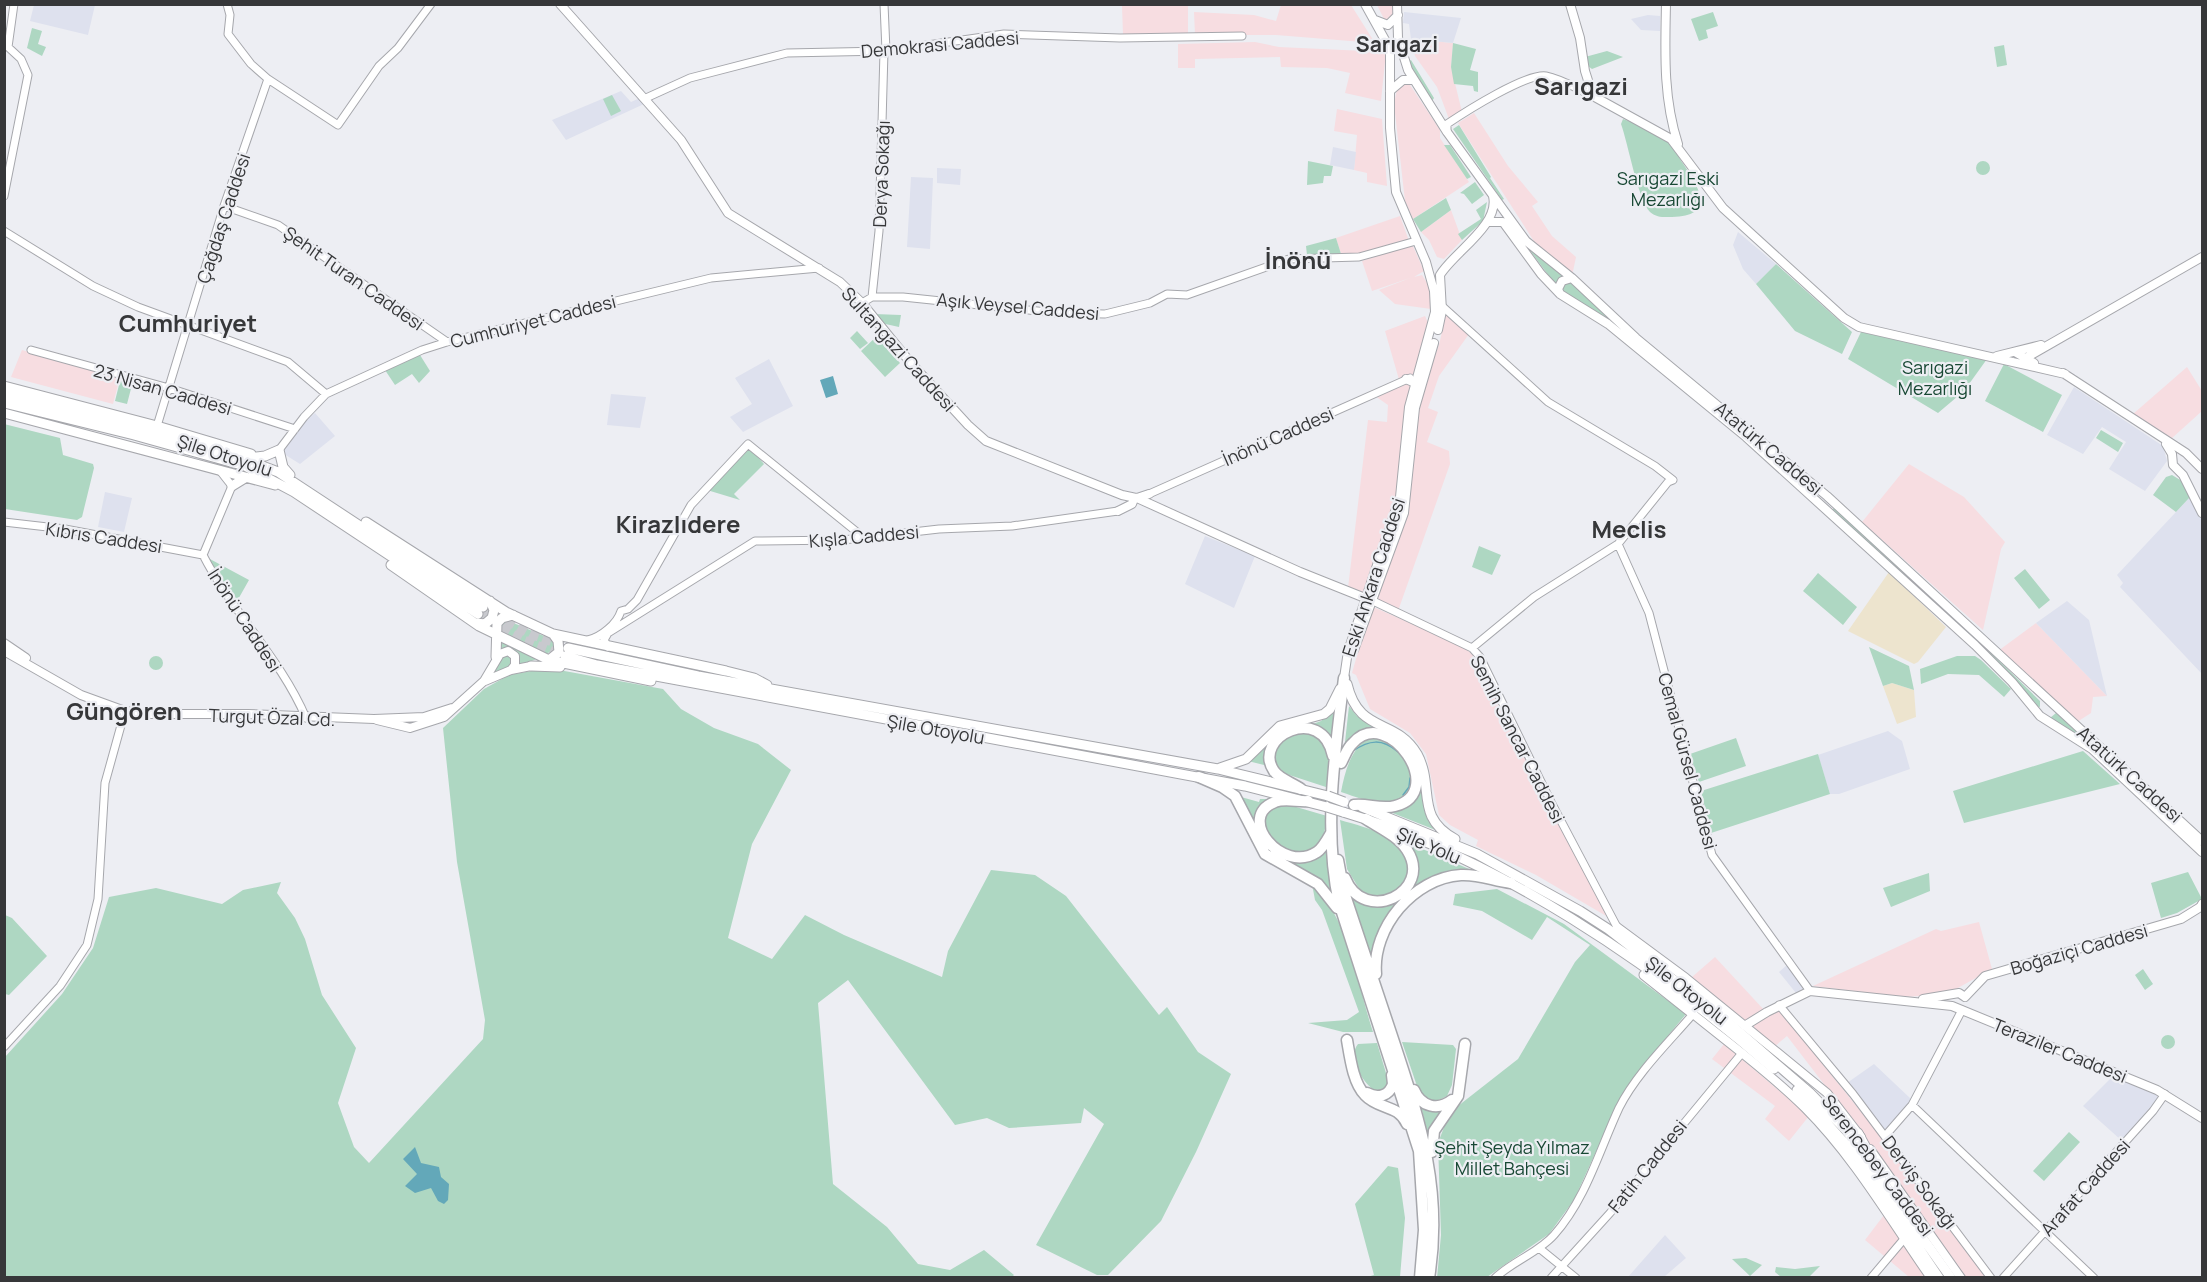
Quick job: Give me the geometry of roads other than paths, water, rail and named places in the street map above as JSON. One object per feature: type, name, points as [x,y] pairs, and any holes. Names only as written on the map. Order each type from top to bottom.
[{"type":"highway","points":[[4,386],[229,446],[258,458],[278,472]]},
{"type":"highway","name":"Şile Otoyolu","points":[[4,394],[247,459],[278,472],[379,556],[480,614]]},
{"type":"highway","name":"Şile Otoyolu","points":[[4,403],[211,456],[245,466],[297,489],[337,508],[480,614]]},
{"type":"highway","points":[[4,413],[217,468],[245,478],[297,489]]},
{"type":"highway","points":[[247,459],[258,458],[279,450],[283,467],[297,489]]},
{"type":"highway","points":[[232,486],[245,478]]},
{"type":"highway","points":[[480,614],[513,615],[553,634],[726,671],[754,678],[774,689]]},
{"type":"highway","points":[[480,614],[496,635],[549,660],[694,689],[766,696]]},
{"type":"highway","points":[[480,614],[496,657]]},
{"type":"highway","points":[[496,657],[496,627],[500,620],[513,615]]},
{"type":"highway","points":[[531,666],[549,660],[559,652],[558,641],[553,634]]},
{"type":"highway","name":"Şile Otoyolu","points":[[1327,807],[1199,777],[597,665],[567,652],[1218,769],[1328,796],[1415,827],[1477,854],[1580,910],[1608,929],[1768,1055],[1846,1131],[1951,1278]]},
{"type":"highway","points":[[531,666],[586,669]]},
{"type":"highway","points":[[1346,681],[1331,833],[1333,878],[1348,933],[1383,1022],[1414,1134],[1422,1177],[1424,1230],[1420,1278]]},
{"type":"highway","points":[[1218,769],[1246,759],[1280,726],[1324,714],[1336,700],[1346,681]]},
{"type":"highway","points":[[1346,681],[1356,710],[1404,739],[1416,754],[1422,766],[1430,816],[1439,827],[1477,854]]},
{"type":"highway","points":[[1301,789],[1276,774],[1269,760],[1272,745],[1285,733],[1304,728],[1318,731],[1329,742],[1338,764],[1337,851],[1344,892],[1382,1004]]},
{"type":"highway","points":[[1338,764],[1353,743],[1366,734],[1374,733],[1397,742],[1414,765],[1417,783],[1414,791],[1402,803],[1389,807],[1349,803]]},
{"type":"highway","points":[[1199,777],[1222,787],[1235,796],[1265,854],[1303,874],[1325,891],[1348,933]]},
{"type":"highway","points":[[1308,801],[1278,801],[1264,810],[1260,825],[1266,841],[1282,853],[1304,856],[1321,848],[1331,833]]},
{"type":"highway","name":"Şile Yolu","points":[[1327,807],[1366,819],[1446,851],[1511,883]]},
{"type":"highway","points":[[1337,851],[1347,882],[1365,899],[1374,902],[1390,900],[1406,888],[1413,872],[1408,851],[1394,836],[1366,819]]},
{"type":"highway","points":[[1383,1022],[1376,974],[1377,945],[1389,920],[1409,900],[1435,882],[1449,876],[1471,875],[1511,883]]},
{"type":"highway","name":"Şile Otoyolu","points":[[1511,883],[1662,980],[1752,1049],[1805,1096],[1858,1158],[1939,1278]]},
{"type":"highway","points":[[1580,910],[1617,927]]},
{"type":"highway","points":[[1620,952],[1693,1014]]},
{"type":"highway","points":[[1347,1040],[1358,1085],[1368,1098],[1404,1116],[1422,1177]]},
{"type":"highway","points":[[1429,1278],[1434,1231],[1434,1131],[1455,1101],[1459,1090],[1465,1044]]},
{"type":"highway","points":[[1358,1085],[1372,1096],[1378,1097],[1388,1092],[1393,1080],[1393,1054]]},
{"type":"highway","points":[[1393,1054],[1421,1101],[1433,1106],[1442,1106],[1459,1090]]},
{"type":"highway","points":[[1393,1054],[1422,1130],[1433,1191]]},
{"type":"highway","points":[[1858,1133],[1888,1188]]},
{"type":"main road","name":"Sultangazi Caddesi","points":[[560,4],[681,140],[728,213],[820,268],[862,303],[910,363],[968,425],[987,441],[1137,503],[1209,529],[1300,572],[1368,599]]},
{"type":"main road","points":[[1365,4],[1390,49],[1390,91]]},
{"type":"main road","name":"Atatürk Caddesi","points":[[1397,4],[1400,48],[1414,80],[1447,132],[1526,241],[1572,278],[1636,338],[1821,491],[2202,841]]},
{"type":"main road","points":[[1570,4],[1581,38],[1584,71],[1593,96],[1665,134],[1680,148]]},
{"type":"main road","points":[[1666,4],[1664,72],[1673,129],[1680,148],[1705,187],[1723,208],[1844,318],[1859,327],[1993,356],[2018,357],[2065,374],[2189,456],[2202,469]]},
{"type":"main road","points":[[1375,20],[1388,25],[1398,15]]},
{"type":"main road","points":[[1390,91],[1403,80],[1414,80]]},
{"type":"main road","name":"Eski Ankara Caddesi","points":[[1346,681],[1368,599],[1400,497],[1407,417],[1413,380],[1435,312],[1434,291],[1426,262],[1396,192],[1390,128],[1390,91]]},
{"type":"main road","points":[[1665,134],[1673,129]]},
{"type":"main road","points":[[1426,262],[1437,266],[1447,264],[1488,222],[1494,210],[1492,193]]},
{"type":"main road","name":"Atatürk Caddesi","points":[[1488,222],[1498,220],[1508,227],[1541,274],[1560,294],[1608,324],[1746,437],[1987,655],[2046,722],[2092,749],[2202,852]]},
{"type":"main road","points":[[2018,357],[2049,343],[2202,257]]},
{"type":"main road","name":"Eski Ankara Caddesi","points":[[1368,599],[1404,513],[1415,408],[1441,318],[1440,275],[1447,264]]},
{"type":"main road","points":[[1560,294],[1558,289],[1562,281],[1572,278]]},
{"type":"main road","points":[[1412,435],[1411,413],[1418,386],[1413,380]]},
{"type":"main road","points":[[2163,440],[2172,454],[2173,465],[2202,513]]},
{"type":"main road","points":[[1815,501],[1821,498],[1821,491]]},
{"type":"main road","points":[[1137,503],[1149,494]]},
{"type":"main road","name":"Kışla Caddesi","points":[[1118,511],[1137,503]]},
{"type":"main road","points":[[1827,511],[1829,505],[1834,503]]},
{"type":"main road","points":[[4,643],[29,659],[37,669]]},
{"type":"main road","points":[[4,651],[37,669]]},
{"type":"main road","points":[[484,681],[496,657],[503,652],[512,652],[516,660],[511,670]]},
{"type":"main road","points":[[484,681],[511,670],[531,666]]},
{"type":"main road","name":"Turgut Özal Cd.","points":[[37,669],[81,695],[125,711],[147,714],[248,714],[374,719],[424,717],[452,708],[484,681]]},
{"type":"main road","points":[[2033,708],[2043,708],[2045,698]]},
{"type":"main road","points":[[2046,722],[2050,711],[2060,711]]},
{"type":"main road","name":"Boğaziçi Caddesi","points":[[1965,997],[1985,976],[2181,919],[2201,908]]},
{"type":"main road","name":"Serencebey Caddesi","points":[[1617,927],[1746,1025],[1827,1093],[1961,1278]]},
{"type":"main road","points":[[1952,1006],[1950,999],[1954,994],[1985,976]]},
{"type":"main road","name":"Teraziler Caddesi","points":[[1746,1025],[1779,1005],[1810,991],[1952,1006],[2165,1094],[2202,1118]]},
{"type":"main road","points":[[1954,994],[1965,997],[1962,1010]]},
{"type":"main road","name":"Teraziler Caddesi","points":[[1911,1000],[1954,994]]},
{"type":"main road","points":[[1693,1014],[1805,1108],[1835,1141],[1931,1278]]},
{"type":"street","points":[[4,196],[28,75],[21,59],[8,47],[14,4]]},
{"type":"street","points":[[227,4],[230,15],[228,34],[251,64],[268,79],[338,125],[379,66],[398,48],[431,4]]},
{"type":"street","name":"Derya Sokağı","points":[[872,297],[879,220],[885,51],[884,4]]},
{"type":"street","name":"Demokrasi Caddesi","points":[[646,98],[690,78],[787,53],[885,51],[1004,34],[1120,38],[1242,36]]},
{"type":"street","points":[[1447,132],[1447,124],[1472,107],[1534,76],[1548,76],[1593,96]]},
{"type":"street","name":"Çağdaş Caddesi","points":[[157,426],[224,206],[268,79]]},
{"type":"street","name":"Şehit Turan Caddesi","points":[[224,206],[278,225],[447,342]]},
{"type":"street","points":[[4,231],[93,286],[188,327],[288,362],[326,394]]},
{"type":"street","name":"Aşık Veysel Caddesi","points":[[872,297],[930,299],[1057,313],[1106,314],[1150,303],[1167,294],[1187,295],[1289,259],[1359,258],[1416,241]]},
{"type":"street","name":"Cumhuriyet Caddesi","points":[[279,450],[326,394],[422,350],[711,278],[820,268]]},
{"type":"street","points":[[862,303],[872,297]]},
{"type":"street","points":[[1442,306],[1548,402],[1673,480],[1668,482],[1618,544],[1534,597],[1472,648]]},
{"type":"street","name":"23 Nisan Caddesi","points":[[31,350],[169,388],[295,429]]},
{"type":"street","name":"İnönü Caddesi","points":[[1149,494],[1413,380]]},
{"type":"street","points":[[578,641],[593,639],[626,618],[628,609],[638,600],[692,505],[748,444],[863,537]]},
{"type":"street","points":[[217,468],[232,486]]},
{"type":"street","name":"İnönü Caddesi","points":[[232,486],[203,555],[229,598],[265,648],[306,718]]},
{"type":"street","name":"Kışla Caddesi","points":[[610,648],[604,640],[605,636],[626,618],[755,541],[843,540],[939,529],[1012,526],[1118,511]]},
{"type":"street","name":"Kıbrıs Caddesi","points":[[4,522],[65,529],[203,555]]},
{"type":"street","name":"Cemal Gürsel Caddesi","points":[[1618,544],[1649,613],[1712,855],[1810,991]]},
{"type":"street","name":"Semih Sancar Caddesi","points":[[1368,599],[1472,648],[1480,657],[1551,802],[1617,927]]},
{"type":"street","points":[[638,600],[640,606],[646,607]]},
{"type":"street","points":[[4,1047],[53,994],[87,945],[98,899],[105,783],[125,711]]},
{"type":"street","name":"Derviş Sokağı","points":[[1779,1005],[1885,1137],[1991,1278]]},
{"type":"street","points":[[1952,1006],[1955,1027]]},
{"type":"street","points":[[1885,1137],[1912,1105],[1962,1010]]},
{"type":"street","points":[[1495,1278],[1510,1264],[1539,1248],[1556,1233],[1578,1202],[1627,1094],[1693,1014]]},
{"type":"street","name":"Fatih Caddesi","points":[[1551,1278],[1610,1213],[1742,1053]]},
{"type":"street","name":"Arafat Caddesi","points":[[2002,1278],[2153,1111],[2165,1094]]},
{"type":"street","points":[[1912,1105],[2094,1278]]},
{"type":"street","points":[[1871,1278],[1904,1239]]},
{"type":"street","points":[[1539,1248],[1576,1278]]},
{"type":"water","points":[[833,376],[838,394],[826,398],[820,380]]},
{"type":"water","points":[[415,1147],[421,1163],[439,1167],[441,1177],[449,1184],[448,1200],[444,1204],[438,1201],[431,1188],[415,1193],[405,1186],[417,1174],[403,1159]]},
{"type":"waterway","points":[[1353,751],[1376,742],[1386,744],[1398,752]]},
{"type":"waterway","points":[[1403,795],[1409,787],[1410,778]]},
{"type":"tunnel","points":[[483,607],[530,634],[563,646]]},
{"type":"tunnel","points":[[478,614],[521,639],[562,655]]},
{"type":"district","name":"Sarıgazi","points":[[1397,44]]},
{"type":"district","name":"Sarıgazi","points":[[1581,85]]},
{"type":"district","name":"İnönü","points":[[1298,259]]},
{"type":"district","name":"Cumhuriyet","points":[[188,322]]},
{"type":"district","name":"Kirazlıdere","points":[[678,523]]},
{"type":"district","name":"Meclis","points":[[1629,528]]},
{"type":"district","name":"Güngören","points":[[124,710]]},
{"type":"park label","name":"Sarıgazi Eski Mezarlığı","points":[[1668,188]]},
{"type":"park label","name":"Sarıgazi Mezarlığı","points":[[1935,377]]},
{"type":"park label","name":"Şehit Şeyda Yılmaz Millet Bahçesi","points":[[1512,1157]]}]
